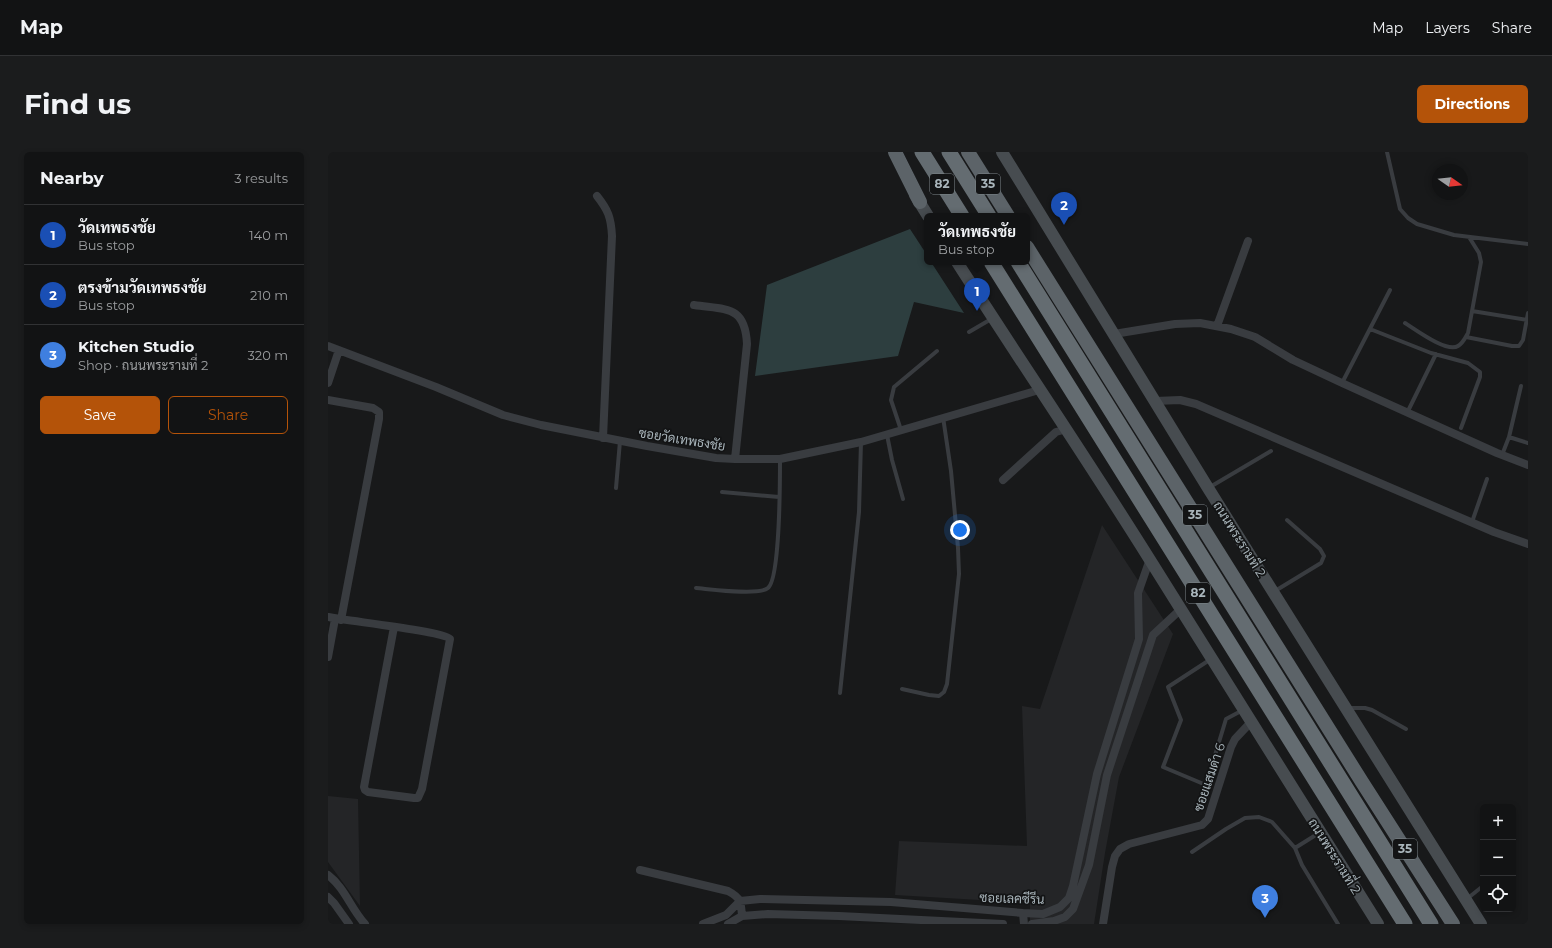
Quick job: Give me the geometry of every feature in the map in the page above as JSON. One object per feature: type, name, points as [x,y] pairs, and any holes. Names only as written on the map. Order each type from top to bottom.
[{"type":"highway","points":[[895,152],[920,202]]},
{"type":"highway","points":[[921,152],[937,170]]},
{"type":"highway","name":"82","points":[[921,152],[960,213]]},
{"type":"highway","points":[[926,152],[964,213]]},
{"type":"highway","name":"82","points":[[949,152],[987,213]]},
{"type":"highway","name":"35","points":[[968,152],[1006,213]]},
{"type":"highway","name":"ถนนพระรามที่ 2","points":[[1030,252],[1362,782],[1452,921]]},
{"type":"highway","name":"82","points":[[993,265],[1405,924]]},
{"type":"highway","name":"ถนนพระรามที่ 2","points":[[997,265],[1405,924]]},
{"type":"highway","name":"82","points":[[1020,265],[1432,924]]},
{"type":"main road","points":[[888,152],[926,213]]},
{"type":"main road","name":"ถนนพระรามที่ 2","points":[[1002,152],[1208,488],[1481,924]]},
{"type":"main road","name":"ถนนพระรามที่ 2","points":[[959,265],[1039,390],[1067,429],[1378,924]]},
{"type":"street","points":[[596,196],[607,208],[611,220],[612,236],[603,438]]},
{"type":"street","points":[[1217,326],[1248,241]]},
{"type":"street","points":[[694,305],[729,311],[738,315],[743,321],[746,329],[747,344],[735,459]]},
{"type":"street","points":[[1114,334],[1175,324],[1200,323],[1217,326],[1255,337],[1293,360],[1342,383],[1502,455],[1528,465]]},
{"type":"street","name":"ซอยวัดเทพธงชัย","points":[[328,346],[436,386],[504,415],[541,425],[603,438],[683,453],[735,459],[780,459],[861,442],[1039,390]]},
{"type":"street","points":[[328,382],[340,350]]},
{"type":"street","points":[[328,400],[373,408],[379,412],[379,419],[328,657]]},
{"type":"street","points":[[1155,401],[1180,400],[1196,404],[1494,532],[1528,544]]},
{"type":"street","points":[[1003,480],[1056,432],[1067,429]]},
{"type":"street","name":"ซอยเลคซีรีน","points":[[740,901],[760,899],[891,902],[1043,914],[1060,907],[1069,898],[1078,870],[1097,774],[1139,639],[1138,593],[1150,560]]},
{"type":"street","name":"ซอยเลคซีรีน","points":[[1032,924],[1054,921],[1065,917],[1073,909],[1089,865],[1106,775],[1153,635],[1180,609]]},
{"type":"street","points":[[335,619],[444,635],[450,639],[422,789],[418,798],[368,792],[364,788],[394,628]]},
{"type":"street","name":"ซอยแสมดำ 6","points":[[1103,924],[1115,856],[1120,850],[1129,844],[1202,825],[1208,819],[1231,746],[1251,722]]},
{"type":"street","points":[[1097,774],[1106,775]]},
{"type":"street","points":[[640,870],[728,891],[734,894],[740,901],[742,916]]},
{"type":"street","points":[[328,875],[344,893],[356,921],[365,924]]},
{"type":"street","points":[[328,897],[349,924]]},
{"type":"street","points":[[337,908],[348,900]]},
{"type":"street","points":[[703,924],[726,915],[740,901]]},
{"type":"street","points":[[1023,913],[1024,924]]},
{"type":"street","name":"ซอยเลคซีรีน","points":[[728,924],[742,916],[768,914],[1003,924]]},
{"type":"lane","points":[[1387,152],[1400,209],[1408,218],[1417,224],[1454,235],[1528,244]]},
{"type":"lane","points":[[1405,323],[1445,347],[1453,348],[1459,346],[1466,337],[1481,262],[1479,253],[1469,237]]},
{"type":"lane","points":[[1342,383],[1390,290]]},
{"type":"lane","points":[[1472,311],[1527,320]]},
{"type":"lane","points":[[1466,337],[1518,346],[1523,340],[1528,313]]},
{"type":"lane","points":[[969,332],[993,318]]},
{"type":"lane","points":[[1370,329],[1436,354],[1468,363],[1480,372],[1480,377],[1461,428]]},
{"type":"lane","points":[[901,430],[891,400],[894,388],[937,351]]},
{"type":"lane","points":[[1407,413],[1436,354]]},
{"type":"lane","points":[[1502,455],[1509,437],[1521,386]]},
{"type":"lane","points":[[902,688],[939,696],[944,692],[947,684],[959,574],[951,471],[943,417]]},
{"type":"lane","points":[[887,435],[892,460],[903,498]]},
{"type":"lane","points":[[1509,437],[1528,443]]},
{"type":"lane","points":[[616,488],[620,441]]},
{"type":"lane","points":[[840,693],[859,512],[861,442]]},
{"type":"lane","points":[[1208,488],[1271,451]]},
{"type":"lane","points":[[696,588],[751,592],[768,588],[773,581],[775,570],[780,459]]},
{"type":"lane","points":[[1472,522],[1486,479]]},
{"type":"lane","points":[[722,492],[779,497]]},
{"type":"lane","points":[[1273,592],[1321,563],[1324,556],[1320,549],[1287,520]]},
{"type":"lane","points":[[1211,659],[1168,686],[1181,720],[1163,767],[1206,785],[1226,719],[1244,710]]},
{"type":"lane","points":[[1346,708],[1365,708],[1372,710],[1406,729]]},
{"type":"lane","points":[[1192,852],[1245,818],[1259,817],[1272,822],[1295,848],[1302,865],[1338,924]]},
{"type":"lane","points":[[1295,848],[1319,832]]},
{"type":"lane","points":[[1466,900],[1480,888]]},
{"type":"shaded area","points":[[910,229],[924,250],[924,265],[933,265],[964,313],[914,302],[898,356],[755,376],[767,285]]},
{"type":"shaded area","points":[[1102,525],[1173,634],[1119,777],[1094,924],[1030,924],[1030,903],[895,895],[899,841],[1027,846],[1022,706],[1040,709]]},
{"type":"shaded area","points":[[328,796],[358,799],[360,906],[328,862]]},
{"type":"place","name":"ตรงข้ามวัดเทพธงชัย","points":[[1064,225]]},
{"type":"place","name":"วัดเทพธงชัย","points":[[977,311]]},
{"type":"place","name":"Kitchen Studio","points":[[1265,918]]}]
